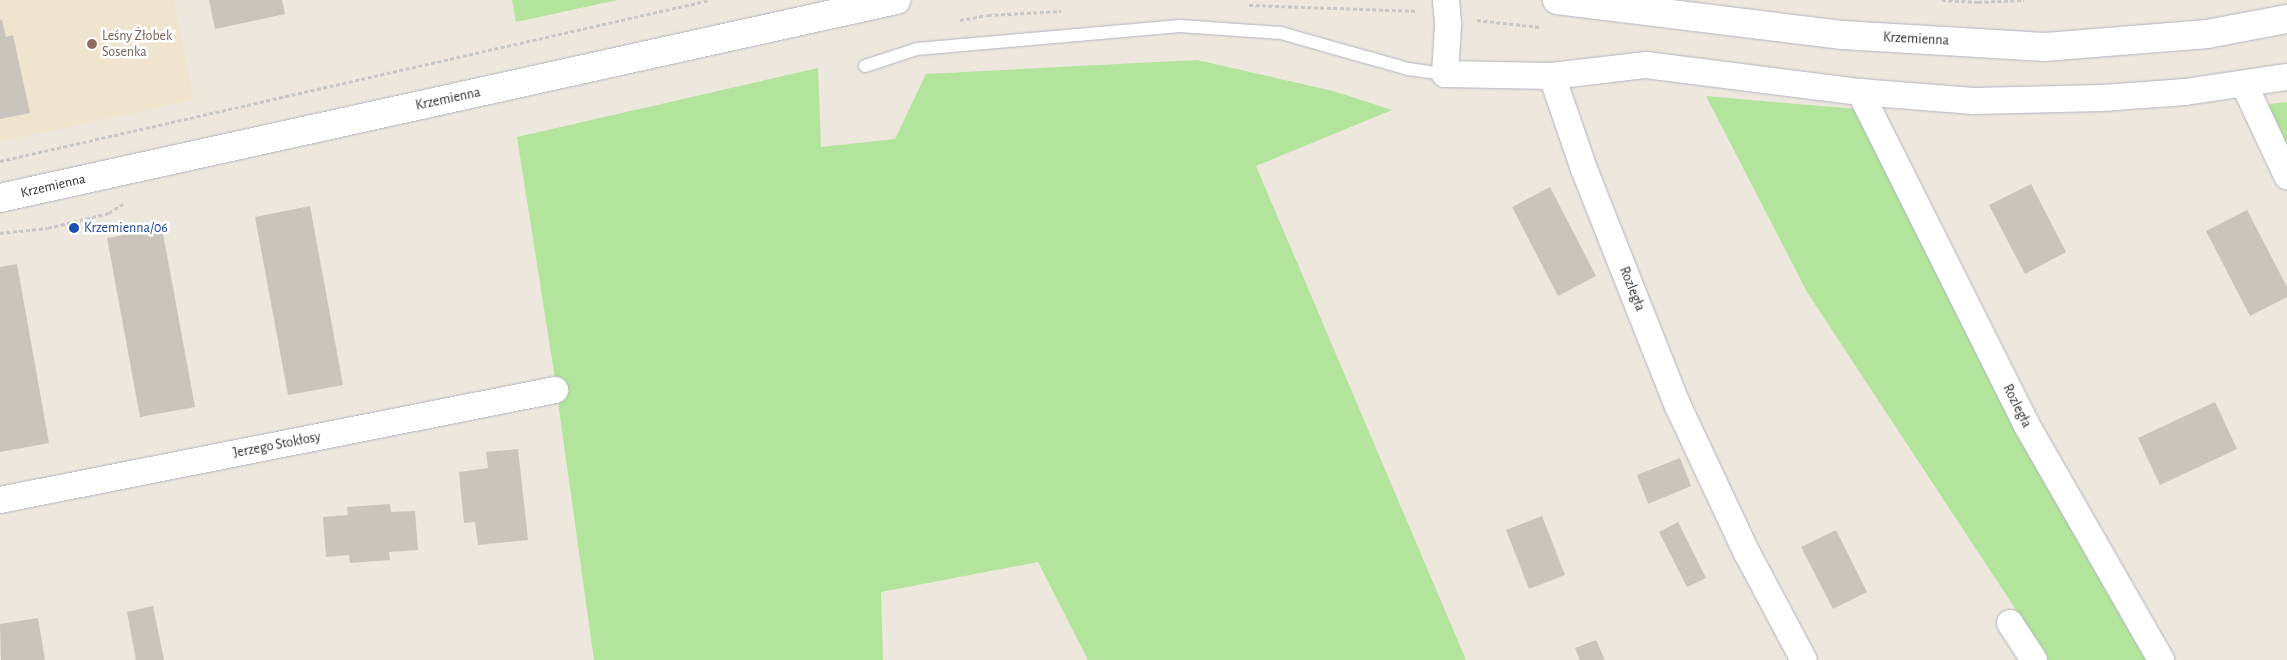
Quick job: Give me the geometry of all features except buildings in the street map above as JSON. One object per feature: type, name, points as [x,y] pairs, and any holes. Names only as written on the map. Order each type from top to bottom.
[{"type":"main road","name":"Krzemienna","points":[[0,198],[896,0]]},
{"type":"main road","name":"Krzemienna","points":[[1557,0],[1843,35],[2045,47],[2207,34],[2283,19]]},
{"type":"street","points":[[1447,13],[1445,74],[1552,76],[1646,65],[1860,92],[1974,101],[2103,98],[2244,84],[2287,77]]},
{"type":"street","name":"Rozległa","points":[[1552,76],[1584,168],[1678,406],[1747,553],[1804,660]]},
{"type":"street","points":[[2244,84],[2287,176]]},
{"type":"street","name":"Rozległa","points":[[1860,92],[2026,424],[2161,660]]},
{"type":"street","name":"Jerzego Stokłosy","points":[[0,500],[554,390]]},
{"type":"street","points":[[2010,623],[2034,660]]},
{"type":"lane","points":[[865,66],[917,48],[1180,26],[1281,33],[1408,69],[1445,74]]},
{"type":"path","points":[[0,161],[710,0]]},
{"type":"path","points":[[1942,0],[1978,2],[2024,0]]},
{"type":"path","points":[[1240,5],[1418,11],[1424,24],[1447,13]]},
{"type":"path","points":[[959,20],[988,15],[1066,10]]},
{"type":"path","points":[[0,233],[48,228],[109,213],[129,200]]},
{"type":"shaded area","name":"Leśny Żłobek Sosenka","points":[[0,0],[174,0],[194,100],[0,142]]},
{"type":"green space","points":[[512,0],[617,0],[516,22]]},
{"type":"green space","points":[[1197,60],[1333,91],[1392,110],[1256,166],[1466,660],[1088,660],[1038,562],[881,592],[883,660],[594,660],[553,366],[517,137],[818,68],[821,147],[895,139],[926,74]]},
{"type":"green space","points":[[1706,96],[1856,109],[2146,660],[2049,660],[1807,292]]},
{"type":"green space","points":[[2287,102],[2287,156],[2265,113],[2270,104]]},
{"type":"place","name":"Leśny Żłobek Sosenka","points":[[92,44]]},
{"type":"place","name":"Krzemienna/06","points":[[74,228]]}]
